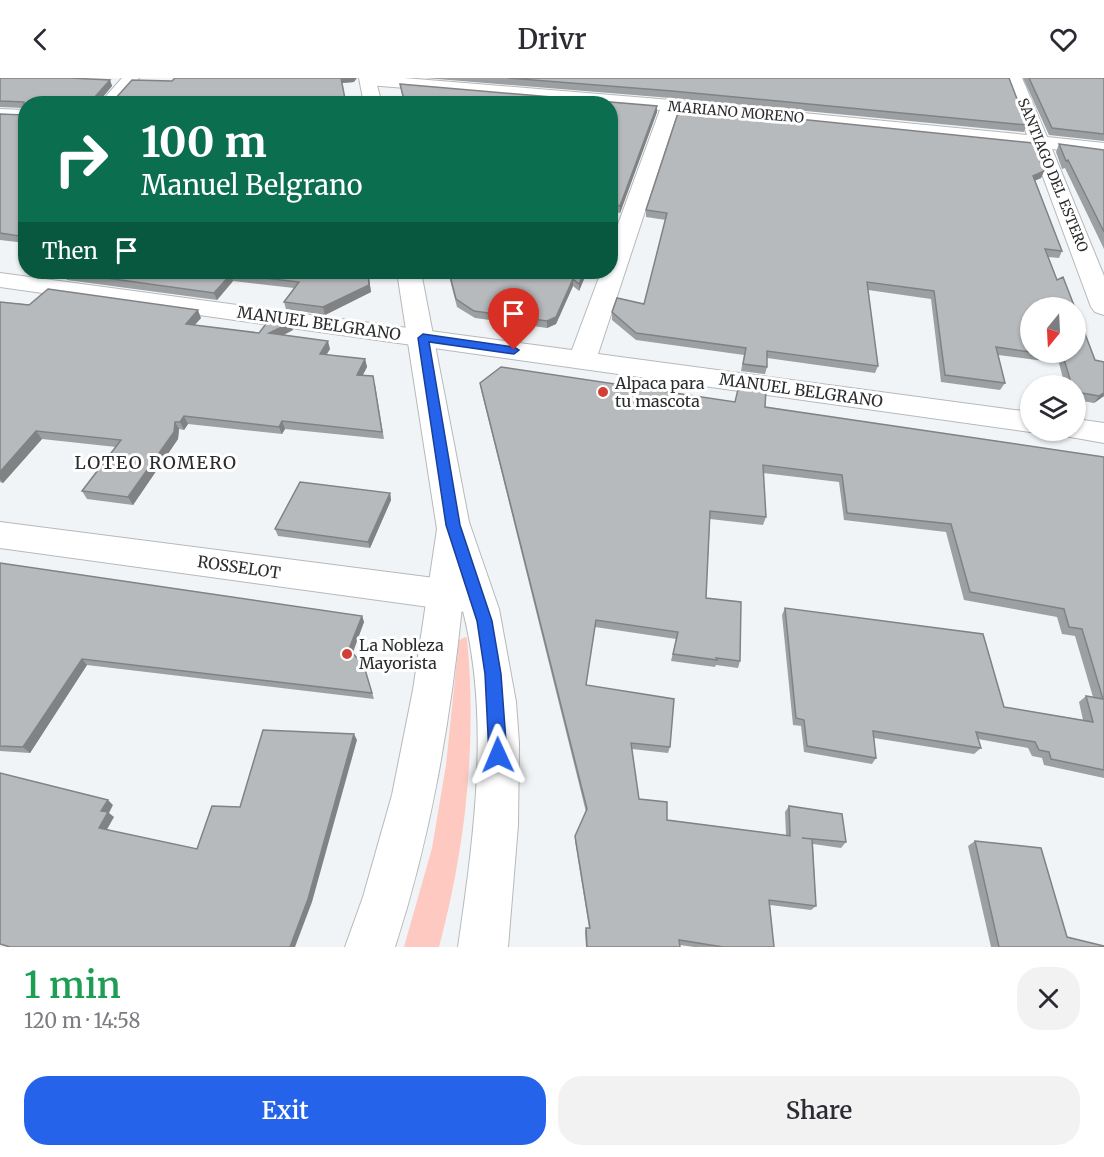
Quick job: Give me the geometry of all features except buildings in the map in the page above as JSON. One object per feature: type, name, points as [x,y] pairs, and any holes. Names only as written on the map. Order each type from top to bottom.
[{"type":"street","points":[[114,96],[131,78]]},
{"type":"street","name":"SANTIAGO DEL ESTERO","points":[[1014,78],[1104,307]]},
{"type":"street","points":[[368,79],[371,96]]},
{"type":"street","name":"MARIANO MORENO","points":[[368,79],[566,96]]},
{"type":"street","name":"MARIANO MORENO","points":[[618,100],[1104,149]]},
{"type":"street","points":[[618,257],[671,105]]},
{"type":"street","points":[[0,114],[18,115]]},
{"type":"street","points":[[0,278],[18,264]]},
{"type":"street","name":"MANUEL BELGRANO","points":[[0,278],[1020,421]]},
{"type":"street","points":[[410,279],[423,338],[453,525],[461,597],[493,674],[498,733],[498,799],[483,947]]},
{"type":"street","points":[[582,360],[610,279]]},
{"type":"street","points":[[1086,430],[1104,433]]},
{"type":"street","name":"ROSSELOT","points":[[0,536],[461,597]]},
{"type":"street","points":[[370,947],[386,899],[461,597]]},
{"type":"street","points":[[492,875],[504,947]]},
{"type":"shaded area","points":[[467,638],[470,677],[470,755],[456,871],[439,947],[404,947],[432,848],[446,765],[459,640]]},
{"type":"place","name":"Alpaca para tu mascota","points":[[603,392]]},
{"type":"place","name":"La Nobleza Mayorista","points":[[347,654]]},
{"type":"district","name":"LOTEO ROMERO","points":[[156,463]]},
{"type":"route","points":[[498,755],[493,674],[484,621],[453,525],[423,338],[514,350]]}]
